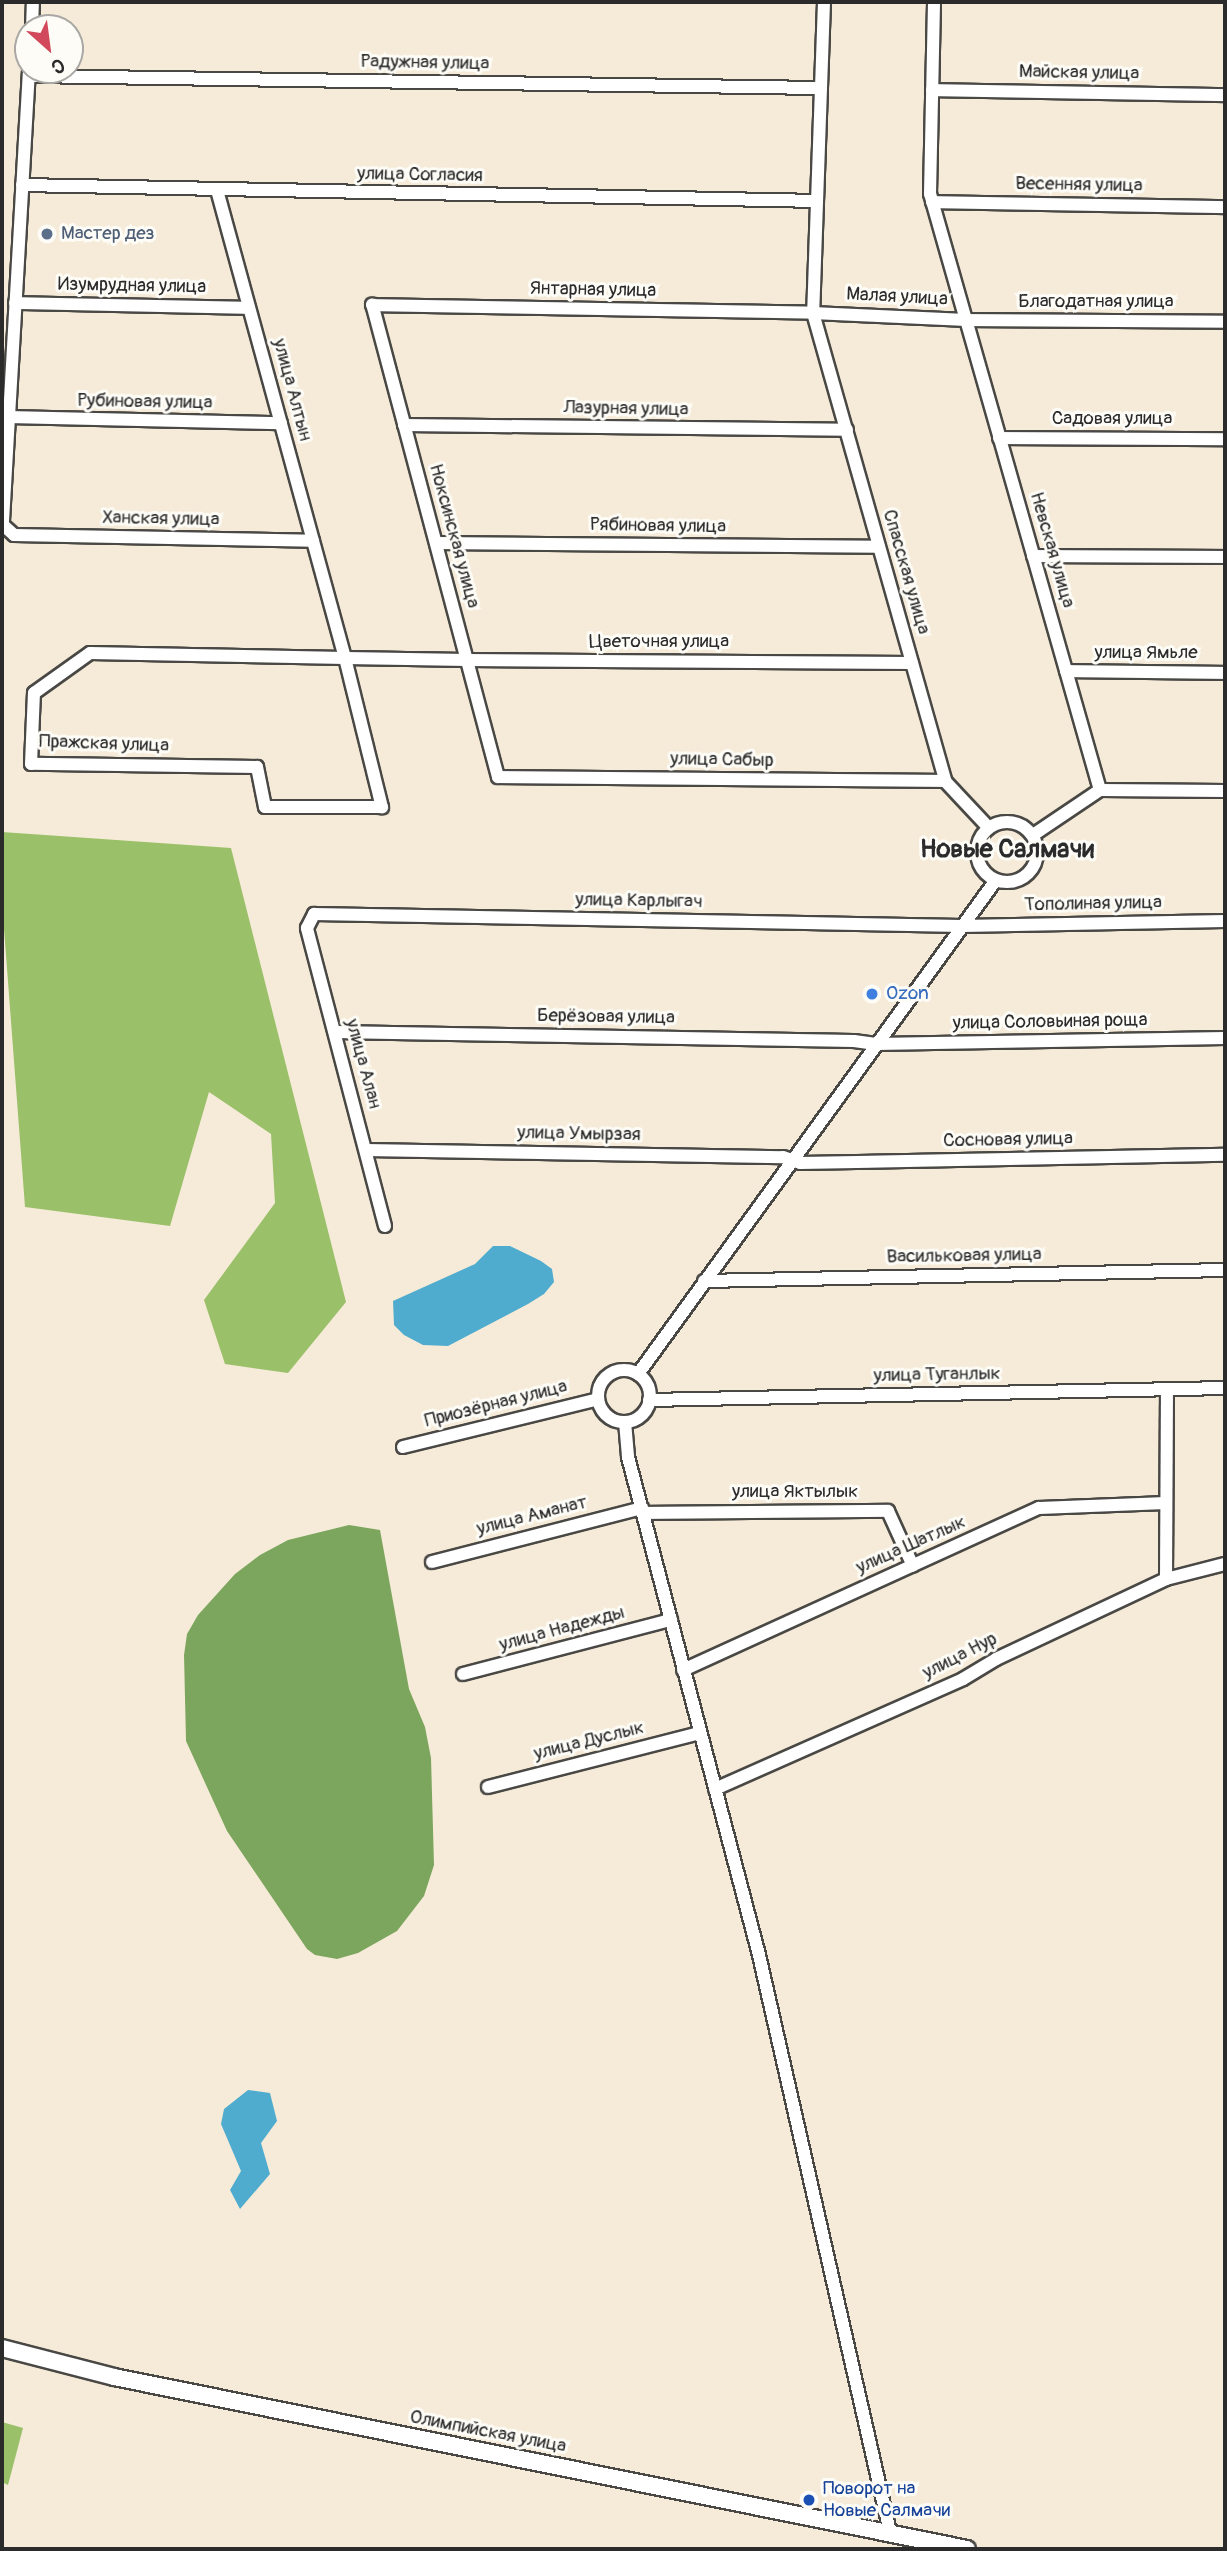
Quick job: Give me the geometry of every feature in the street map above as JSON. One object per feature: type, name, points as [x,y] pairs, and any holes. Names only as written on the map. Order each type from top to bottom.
[{"type":"street","points":[[813,313],[824,2]]},
{"type":"street","name":"Малая улица","points":[[813,313],[966,320],[932,202],[934,2]]},
{"type":"street","name":"Радужная улица","points":[[84,74],[821,88]]},
{"type":"street","points":[[8,418],[28,84]]},
{"type":"street","name":"Майская улица","points":[[932,90],[1225,95]]},
{"type":"street","name":"улица Согласия","points":[[22,185],[817,201]]},
{"type":"street","name":"улица Алтын","points":[[217,190],[329,600]]},
{"type":"street","name":"Весенняя улица","points":[[932,202],[1225,207]]},
{"type":"street","name":"Изумрудная улица","points":[[15,303],[249,308]]},
{"type":"street","name":"Янтарная улица","points":[[372,305],[813,313]]},
{"type":"street","name":"Ноксинская улица","points":[[372,305],[498,777]]},
{"type":"street","name":"Спасская улица","points":[[813,313],[945,781],[989,828]]},
{"type":"street","name":"Благодатная улица","points":[[966,320],[1225,322]]},
{"type":"street","name":"Невская улица","points":[[966,320],[1100,790]]},
{"type":"street","name":"Рубиновая улица","points":[[8,418],[281,423]]},
{"type":"street","name":"Ханская улица","points":[[8,418],[2,518],[8,532],[14,535],[313,541]]},
{"type":"street","name":"Лазурная улица","points":[[404,425],[847,430]]},
{"type":"street","name":"Садовая улица","points":[[999,438],[1225,439]]},
{"type":"street","name":"Рябиновая улица","points":[[436,543],[879,547]]},
{"type":"street","points":[[1033,556],[1225,557]]},
{"type":"street","name":"Пражская улица","points":[[329,600],[345,658],[382,807],[265,807],[257,767],[31,764],[34,693],[90,653],[345,658],[407,659]]},
{"type":"street","name":"Цветочная улица","points":[[407,659],[912,663]]},
{"type":"street","name":"улица Ямьле","points":[[1066,671],[1225,673]]},
{"type":"street","name":"улица Сабыр","points":[[498,777],[945,781]]},
{"type":"street","points":[[1033,835],[1100,790],[1225,791]]},
{"type":"street","points":[[1000,822],[1013,822],[1024,826],[1033,835],[1038,847],[1037,860],[1031,871],[1021,879],[1009,882],[996,880],[985,873],[979,862],[977,849],[981,837],[989,828],[1000,822]]},
{"type":"street","points":[[638,1374],[996,880]]},
{"type":"street","name":"улица Карлыгач","points":[[314,914],[962,926]]},
{"type":"street","name":"улица Алан","points":[[314,914],[307,928],[385,1226]]},
{"type":"street","name":"Тополиная улица","points":[[962,926],[1225,921]]},
{"type":"street","name":"Берёзовая улица","points":[[335,1032],[840,1040],[876,1044]]},
{"type":"street","name":"улица Соловьиная роща","points":[[876,1044],[1225,1038]]},
{"type":"street","name":"улица Умырзая","points":[[366,1150],[783,1157],[792,1160]]},
{"type":"street","name":"Сосновая улица","points":[[792,1160],[800,1163],[1225,1155]]},
{"type":"street","name":"Васильковая улица","points":[[704,1280],[1225,1270]]},
{"type":"street","points":[[629,1371],[638,1374],[646,1382],[649,1400],[644,1412],[625,1422],[607,1416],[598,1399],[599,1390],[610,1374],[629,1371]]},
{"type":"street","name":"улица Туганлык","points":[[649,1400],[1225,1388]]},
{"type":"street","points":[[1166,1579],[1167,1390]]},
{"type":"street","name":"Приозёрная улица","points":[[403,1447],[598,1399]]},
{"type":"street","points":[[625,1422],[628,1457],[759,1955],[890,2532]]},
{"type":"street","name":"улица Шатлык","points":[[683,1670],[1040,1508],[1166,1503]]},
{"type":"street","name":"улица Аманат","points":[[432,1562],[642,1510]]},
{"type":"street","name":"улица Яктылык","points":[[642,1510],[888,1511],[913,1566]]},
{"type":"street","name":"улица Нур","points":[[715,1789],[963,1679],[996,1659],[1166,1579],[1225,1564]]},
{"type":"street","name":"улица Надежды","points":[[463,1674],[671,1620]]},
{"type":"street","name":"улица Дуслык","points":[[488,1787],[700,1733]]},
{"type":"street","name":"Олимпийская улица","points":[[2,2348],[114,2377],[967,2549]]},
{"type":"green space","points":[[2,832],[231,848],[346,1302],[288,1373],[225,1364],[204,1300],[275,1203],[271,1134],[209,1092],[170,1226],[25,1207],[2,902]]},
{"type":"green space","points":[[349,1525],[380,1530],[409,1689],[425,1727],[431,1758],[434,1865],[424,1896],[397,1931],[358,1953],[337,1959],[315,1955],[307,1949],[227,1831],[186,1741],[184,1655],[187,1634],[198,1615],[235,1574],[260,1555],[288,1540]]},
{"type":"green space","points":[[2,2422],[23,2428],[8,2485],[2,2482]]},
{"type":"water","points":[[493,1246],[510,1246],[541,1261],[552,1269],[554,1282],[544,1294],[528,1304],[448,1346],[423,1345],[404,1335],[394,1325],[393,1301],[475,1264]]},
{"type":"water","points":[[248,2090],[270,2093],[277,2121],[261,2143],[270,2174],[240,2209],[230,2190],[241,2171],[221,2124],[224,2109]]},
{"type":"place","name":"Мастер дез","points":[[47,234]]},
{"type":"place","name":"Ozon","points":[[872,994]]},
{"type":"place","name":"Поворот на Новые Салмачи","points":[[809,2500]]},
{"type":"district","name":"Новые Салмачи","points":[[1007,850]]}]
